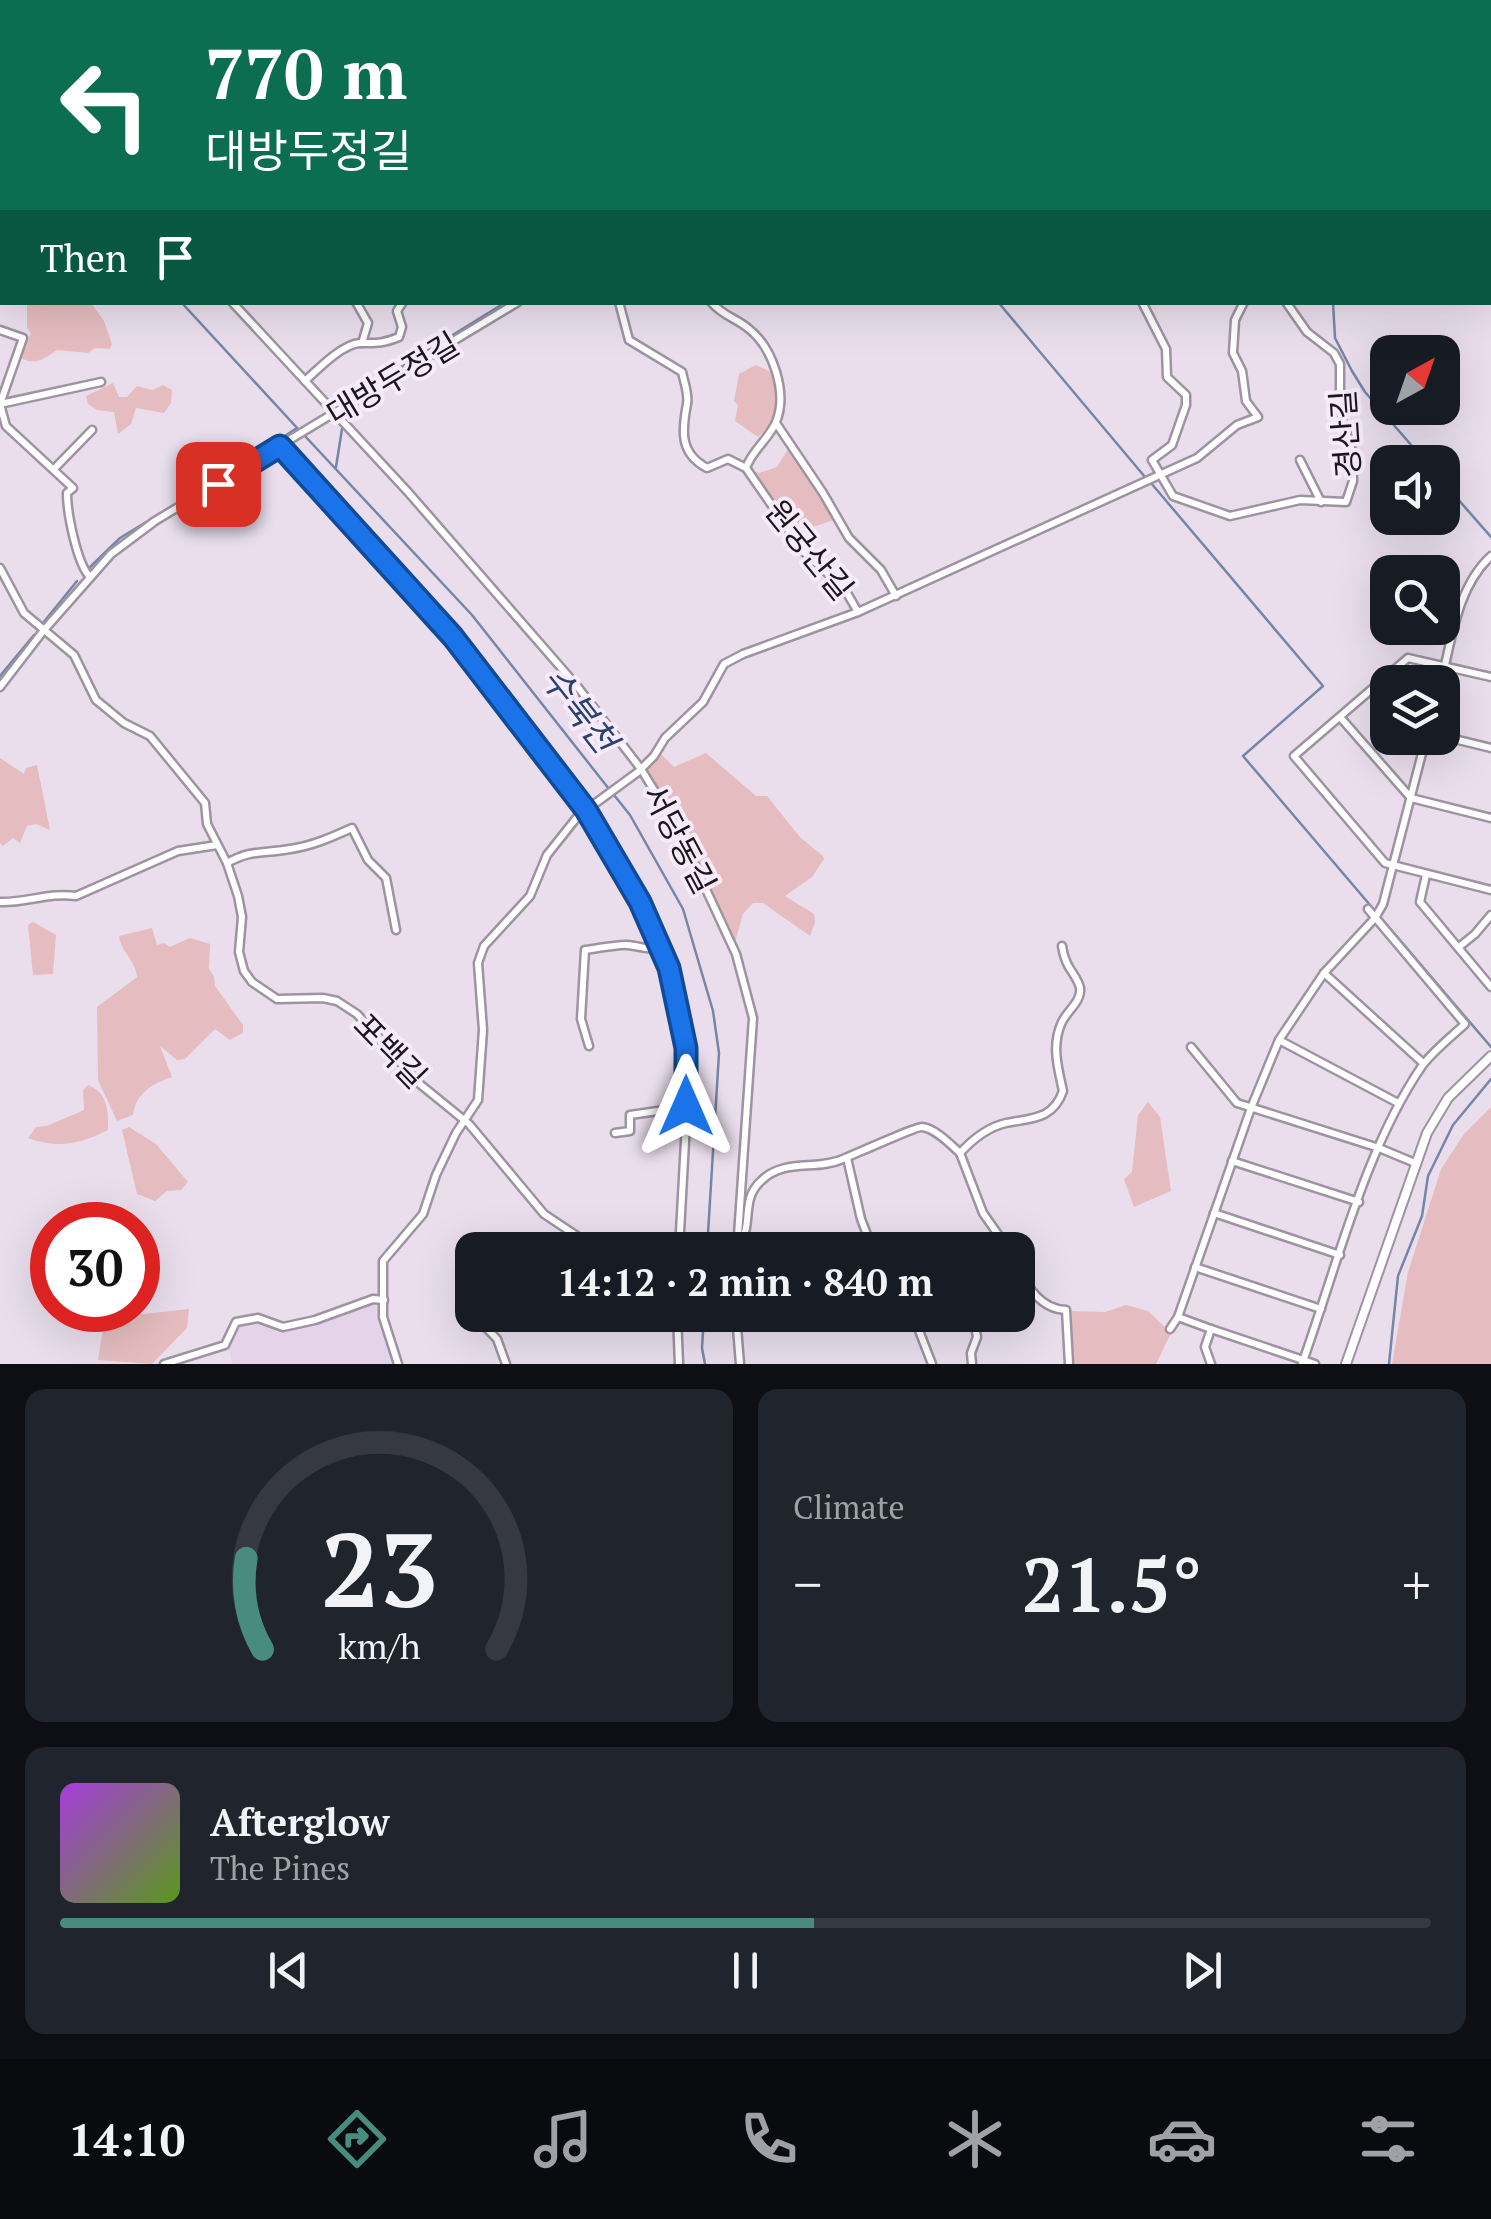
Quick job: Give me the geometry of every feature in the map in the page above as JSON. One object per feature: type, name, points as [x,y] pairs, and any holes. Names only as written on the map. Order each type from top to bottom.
[{"type":"street","name":"서당동길","points":[[235,305],[486,579],[577,686],[639,770],[698,870],[747,986],[752,1018],[738,1232]]},
{"type":"street","points":[[358,305],[368,324],[362,343]]},
{"type":"street","points":[[305,380],[337,355],[362,343],[372,346],[399,337],[402,327],[397,311],[400,305]]},
{"type":"street","name":"대방두정길","points":[[0,688],[110,554],[155,521],[513,305]]},
{"type":"street","name":"원궁산길","points":[[398,1364],[384,1321],[384,1256],[423,1214],[436,1174],[479,1093],[483,1030],[478,972],[480,955],[488,939],[530,896],[547,855],[588,808],[639,770],[703,702],[724,664],[858,612],[844,588],[804,552],[746,468],[728,459],[707,468],[691,455],[682,433],[688,401],[682,372],[629,340],[619,305]]},
{"type":"street","points":[[714,305],[726,317],[752,331],[774,362],[776,424],[746,468]]},
{"type":"street","points":[[1144,305],[1166,349],[1167,378],[1186,396],[1172,445],[1152,460],[1153,478]]},
{"type":"street","points":[[858,612],[1197,458],[1236,424],[1258,417],[1246,401],[1242,371],[1233,353],[1235,320],[1242,305]]},
{"type":"street","name":"경산길","points":[[1153,478],[1173,496],[1230,516],[1300,500],[1346,502],[1352,481],[1352,451],[1340,413],[1342,370],[1334,352],[1307,332],[1288,305]]},
{"type":"street","points":[[0,330],[23,338],[0,404],[6,426],[73,488],[67,493],[68,508],[82,569],[90,577]]},
{"type":"street","points":[[0,404],[101,382]]},
{"type":"street","points":[[776,424],[848,538],[881,570],[896,596]]},
{"type":"street","points":[[54,468],[92,430]]},
{"type":"street","points":[[280,446],[460,645],[588,808],[640,902],[669,968],[686,1048],[681,1232]]},
{"type":"street","name":"경산길","points":[[1300,460],[1322,503]]},
{"type":"street","points":[[1445,665],[1466,586],[1474,571],[1491,556]]},
{"type":"street","name":"포백길","points":[[0,568],[24,613],[74,655],[96,700],[150,736],[205,804],[206,824],[227,863],[242,917],[239,952],[252,982],[277,999],[322,998],[347,1007],[421,1085],[465,1121],[544,1214],[571,1232]]},
{"type":"street","points":[[1402,665],[1408,658],[1440,665]]},
{"type":"street","points":[[1460,670],[1491,677]]},
{"type":"street","points":[[1370,696],[1294,756],[1386,863],[1491,890]]},
{"type":"street","points":[[1340,717],[1411,798],[1491,818]]},
{"type":"street","points":[[1460,740],[1491,748]]},
{"type":"street","points":[[1170,1329],[1178,1317],[1232,1160],[1279,1040],[1324,974],[1383,904],[1422,755]]},
{"type":"street","points":[[227,863],[250,851],[289,850],[352,828],[370,863],[385,876],[396,930]]},
{"type":"street","points":[[0,902],[24,902],[61,894],[76,896],[178,851],[217,845]]},
{"type":"street","points":[[1426,875],[1420,902],[1491,987]]},
{"type":"street","points":[[1303,1362],[1398,1103],[1423,1063],[1465,1024],[1368,909]]},
{"type":"street","points":[[1459,947],[1491,915]]},
{"type":"street","points":[[589,1046],[581,1019],[585,950],[624,944],[642,950],[661,948]]},
{"type":"street","points":[[960,1153],[990,1129],[1043,1117],[1059,1102],[1064,1091],[1056,1063],[1058,1038],[1061,1024],[1080,994],[1080,986],[1064,964],[1062,946]]},
{"type":"street","points":[[1324,974],[1423,1063]]},
{"type":"street","points":[[1279,1040],[1398,1103]]},
{"type":"street","points":[[1191,1048],[1237,1103],[1415,1162]]},
{"type":"street","points":[[1346,1364],[1427,1133],[1448,1098],[1490,1056]]},
{"type":"street","points":[[616,1133],[630,1130],[630,1114],[686,1106]]},
{"type":"street","points":[[746,1232],[748,1199],[764,1177],[777,1169],[846,1158],[922,1126],[960,1153],[983,1214],[996,1232]]},
{"type":"street","points":[[846,1158],[866,1232]]},
{"type":"street","points":[[1232,1160],[1359,1202]]},
{"type":"street","points":[[1214,1213],[1340,1255]]},
{"type":"street","points":[[1195,1266],[1322,1309]]},
{"type":"street","points":[[1035,1294],[1045,1305],[1066,1310],[1070,1364]]},
{"type":"street","points":[[164,1364],[225,1345],[236,1322],[258,1318],[283,1326],[315,1320],[372,1299],[384,1300]]},
{"type":"street","points":[[1178,1317],[1315,1364]]},
{"type":"street","points":[[1211,1329],[1205,1347],[1211,1364]]},
{"type":"street","points":[[490,1332],[506,1364]]},
{"type":"street","points":[[678,1332],[680,1364]]},
{"type":"street","points":[[737,1332],[740,1364]]},
{"type":"street","points":[[919,1332],[932,1364]]},
{"type":"street","points":[[972,1364],[976,1332]]},
{"type":"shaded area","points":[[27,305],[92,305],[104,321],[112,344],[110,349],[95,348],[88,353],[57,350],[44,359],[26,360],[21,358],[31,334],[27,327]]},
{"type":"shaded area","points":[[756,365],[773,373],[776,385],[774,421],[758,437],[735,421],[738,405],[734,401],[739,374]]},
{"type":"shaded area","points":[[113,383],[119,397],[127,397],[137,386],[152,390],[163,385],[172,390],[171,403],[164,413],[136,408],[131,424],[118,434],[114,412],[97,410],[88,404],[86,396]]},
{"type":"shaded area","points":[[788,449],[837,519],[804,530],[803,541],[749,469],[759,473],[777,467]]},
{"type":"shaded area","points":[[660,753],[674,767],[706,753],[756,796],[767,796],[800,837],[823,856],[812,877],[785,896],[814,914],[810,936],[763,903],[753,903],[743,914],[735,942],[678,823],[647,771],[648,764]]},
{"type":"shaded area","points":[[0,758],[24,774],[26,768],[37,765],[50,830],[36,824],[27,826],[20,843],[13,838],[3,846],[0,843]]},
{"type":"shaded area","points":[[33,922],[56,935],[53,974],[33,975],[28,925]]},
{"type":"shaded area","points":[[152,928],[157,945],[164,943],[170,947],[190,938],[210,944],[209,969],[215,986],[243,1025],[243,1033],[230,1040],[215,1029],[185,1059],[177,1060],[160,1046],[172,1077],[146,1090],[133,1115],[117,1121],[98,1080],[97,1007],[137,977],[119,936]]},
{"type":"shaded area","points":[[88,1085],[99,1092],[105,1103],[108,1130],[69,1143],[28,1138],[36,1127],[84,1110],[83,1090]]},
{"type":"shaded area","points":[[1148,1102],[1160,1117],[1171,1191],[1134,1207],[1124,1179],[1132,1172],[1138,1115]]},
{"type":"shaded area","points":[[1491,1107],[1491,1364],[1392,1364],[1408,1272],[1441,1169],[1464,1134]]},
{"type":"shaded area","points":[[129,1127],[156,1144],[188,1182],[181,1190],[167,1191],[155,1201],[137,1194],[122,1130]]},
{"type":"shaded area","points":[[370,1303],[376,1305],[394,1364],[232,1364],[226,1348],[238,1324],[257,1321],[283,1329]]},
{"type":"shaded area","points":[[1126,1305],[1148,1311],[1171,1333],[1156,1364],[1072,1364],[1072,1311],[1105,1312]]},
{"type":"shaded area","points":[[189,1309],[187,1328],[152,1364],[98,1360],[102,1332],[160,1332],[160,1312]]},
{"type":"waterway","name":"수북천","points":[[184,305],[299,430]]},
{"type":"waterway","points":[[346,401],[501,305]]},
{"type":"waterway","points":[[1001,305],[1145,477]]},
{"type":"waterway","points":[[1333,305],[1335,338],[1352,371],[1411,445]]},
{"type":"waterway","points":[[277,441],[297,428]]},
{"type":"waterway","points":[[336,467],[342,429]]},
{"type":"waterway","name":"수북천","points":[[304,435],[472,615],[609,789]]},
{"type":"waterway","points":[[89,568],[120,538],[261,452]]},
{"type":"waterway","points":[[1151,483],[1323,686],[1243,756],[1491,1047]]},
{"type":"waterway","points":[[1460,502],[1491,537]]},
{"type":"waterway","points":[[43,623],[77,581]]},
{"type":"waterway","points":[[0,676],[34,635]]},
{"type":"waterway","name":"수북천","points":[[614,795],[630,815],[683,909],[713,1011],[719,1053],[708,1232]]},
{"type":"waterway","points":[[1389,1364],[1398,1276],[1422,1216],[1428,1176],[1453,1125],[1491,1079]]},
{"type":"waterway","name":"수북천","points":[[703,1332],[705,1364]]},
{"type":"route","points":[[218,484],[280,446],[414,592],[540,748],[586,810],[640,902],[669,968],[686,1048],[686,1106]]}]
